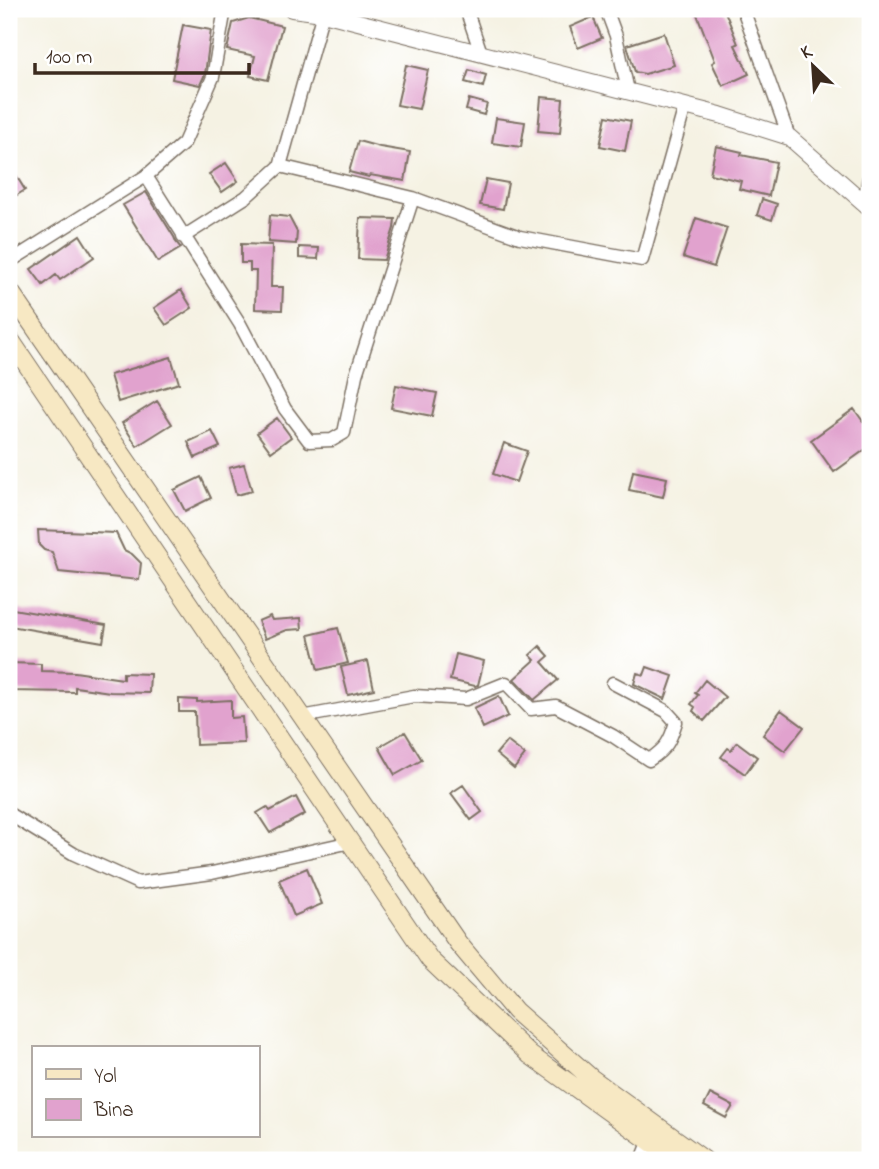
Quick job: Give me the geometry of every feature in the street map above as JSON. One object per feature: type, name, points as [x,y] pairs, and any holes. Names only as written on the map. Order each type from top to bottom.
[{"type":"main road","points":[[9,290],[458,943],[515,1011],[591,1078],[704,1160]]},
{"type":"main road","points":[[9,338],[430,960],[530,1055],[680,1160]]},
{"type":"street","points":[[9,262],[146,177],[184,143],[213,77],[225,9]]},
{"type":"street","points":[[292,9],[324,11],[720,115],[789,137],[868,206]]},
{"type":"street","points":[[466,9],[481,53]]},
{"type":"street","points":[[606,9],[616,36],[628,91]]},
{"type":"street","points":[[743,9],[789,137]]},
{"type":"street","points":[[183,237],[246,197],[280,166],[324,11]]},
{"type":"street","points":[[280,166],[413,198],[520,237],[642,260],[685,106]]},
{"type":"street","points":[[146,177],[240,324],[285,409],[309,441],[332,440],[344,433],[356,375],[413,198]]},
{"type":"street","points":[[868,206],[870,179]]},
{"type":"street","points":[[302,716],[414,696],[466,699],[506,683],[531,709],[556,706],[613,736],[649,760],[670,742],[676,722],[666,710],[613,683]]},
{"type":"street","points":[[9,814],[74,854],[138,883],[212,873],[351,842]]},
{"type":"street","points":[[642,1160],[650,1140]]},
{"type":"building","points":[[695,9],[724,9],[738,44],[735,45],[749,74],[723,86],[712,63],[715,61]]},
{"type":"building","points":[[593,17],[602,38],[578,48],[570,27]]},
{"type":"building","points":[[249,18],[282,26],[268,80],[250,76],[255,56],[227,50],[233,23]]},
{"type":"building","points":[[183,25],[211,30],[205,74],[200,85],[172,79]]},
{"type":"building","points":[[664,33],[674,65],[645,74],[635,72],[627,45]]},
{"type":"building","points":[[406,65],[428,70],[419,109],[397,105]]},
{"type":"building","points":[[469,70],[486,75],[483,87],[465,82]]},
{"type":"building","points":[[541,97],[563,99],[560,133],[538,131]]},
{"type":"building","points":[[469,99],[487,104],[484,115],[466,110]]},
{"type":"building","points":[[606,116],[631,121],[625,151],[600,146]]},
{"type":"building","points":[[496,118],[525,122],[521,147],[492,143]]},
{"type":"building","points":[[358,141],[410,152],[405,181],[349,172]]},
{"type":"building","points":[[716,146],[742,152],[741,155],[776,162],[769,196],[739,189],[741,181],[710,174]]},
{"type":"building","points":[[226,163],[238,181],[222,192],[209,174]]},
{"type":"building","points":[[9,164],[25,190],[9,200]]},
{"type":"building","points":[[486,179],[508,183],[503,209],[480,205]]},
{"type":"building","points":[[146,192],[181,248],[158,262],[123,205]]},
{"type":"building","points":[[762,199],[777,204],[772,220],[757,215]]},
{"type":"building","points":[[270,215],[289,217],[297,232],[296,244],[268,242]]},
{"type":"building","points":[[360,218],[395,219],[384,260],[358,259]]},
{"type":"building","points":[[696,218],[727,228],[714,267],[683,257]]},
{"type":"building","points":[[80,235],[94,257],[60,280],[56,275],[43,285],[31,269]]},
{"type":"building","points":[[241,244],[272,245],[271,287],[283,287],[282,310],[255,309],[256,271],[250,271],[250,263],[241,263]]},
{"type":"building","points":[[299,247],[319,248],[318,259],[299,258]]},
{"type":"building","points":[[181,290],[192,308],[166,325],[154,308]]},
{"type":"building","points":[[171,357],[179,383],[118,402],[110,375]]},
{"type":"building","points":[[396,385],[437,393],[432,416],[391,408]]},
{"type":"building","points":[[157,401],[172,424],[137,446],[122,423]]},
{"type":"building","points":[[854,409],[870,431],[870,446],[834,472],[811,440]]},
{"type":"building","points":[[277,418],[291,437],[271,452],[257,433]]},
{"type":"building","points":[[212,431],[220,447],[195,458],[188,442]]},
{"type":"building","points":[[504,443],[527,451],[516,482],[493,474]]},
{"type":"building","points":[[244,464],[252,491],[236,495],[229,468]]},
{"type":"building","points":[[633,471],[667,478],[663,497],[629,490]]},
{"type":"building","points":[[201,477],[211,498],[185,511],[174,490]]},
{"type":"building","points":[[38,530],[116,533],[124,550],[141,563],[139,580],[59,572],[52,552],[39,545]]},
{"type":"building","points":[[13,609],[106,625],[103,642],[10,626]]},
{"type":"building","points":[[270,616],[272,620],[301,618],[302,629],[287,630],[265,639],[258,621]]},
{"type":"building","points":[[338,628],[348,663],[318,670],[309,635]]},
{"type":"building","points":[[540,646],[549,656],[542,662],[558,680],[534,700],[514,679],[535,660],[530,655]]},
{"type":"building","points":[[456,654],[484,661],[478,685],[450,680]]},
{"type":"building","points":[[368,661],[374,689],[348,695],[341,667]]},
{"type":"building","points":[[9,663],[41,664],[41,671],[75,672],[123,679],[123,673],[150,674],[149,693],[110,692],[75,687],[75,692],[9,691]]},
{"type":"building","points":[[647,667],[673,676],[665,699],[634,684],[637,673],[644,675]]},
{"type":"building","points":[[705,680],[725,697],[704,721],[693,711],[695,707],[691,704]]},
{"type":"building","points":[[499,696],[508,716],[483,728],[474,708]]},
{"type":"building","points":[[179,699],[197,702],[231,700],[231,718],[242,717],[244,743],[196,745],[195,712],[179,712]]},
{"type":"building","points":[[781,710],[804,727],[785,751],[763,735]]},
{"type":"building","points":[[405,732],[422,760],[395,775],[379,747]]},
{"type":"building","points":[[507,741],[525,755],[514,769],[496,754]]},
{"type":"building","points":[[737,742],[757,757],[745,774],[721,757]]},
{"type":"building","points":[[463,785],[482,812],[471,820],[451,793]]},
{"type":"building","points":[[296,797],[305,814],[270,833],[257,813],[267,807],[270,811]]},
{"type":"building","points":[[307,868],[322,904],[294,916],[279,880]]},
{"type":"building","points":[[710,1094],[733,1106],[726,1118],[704,1106]]}]
